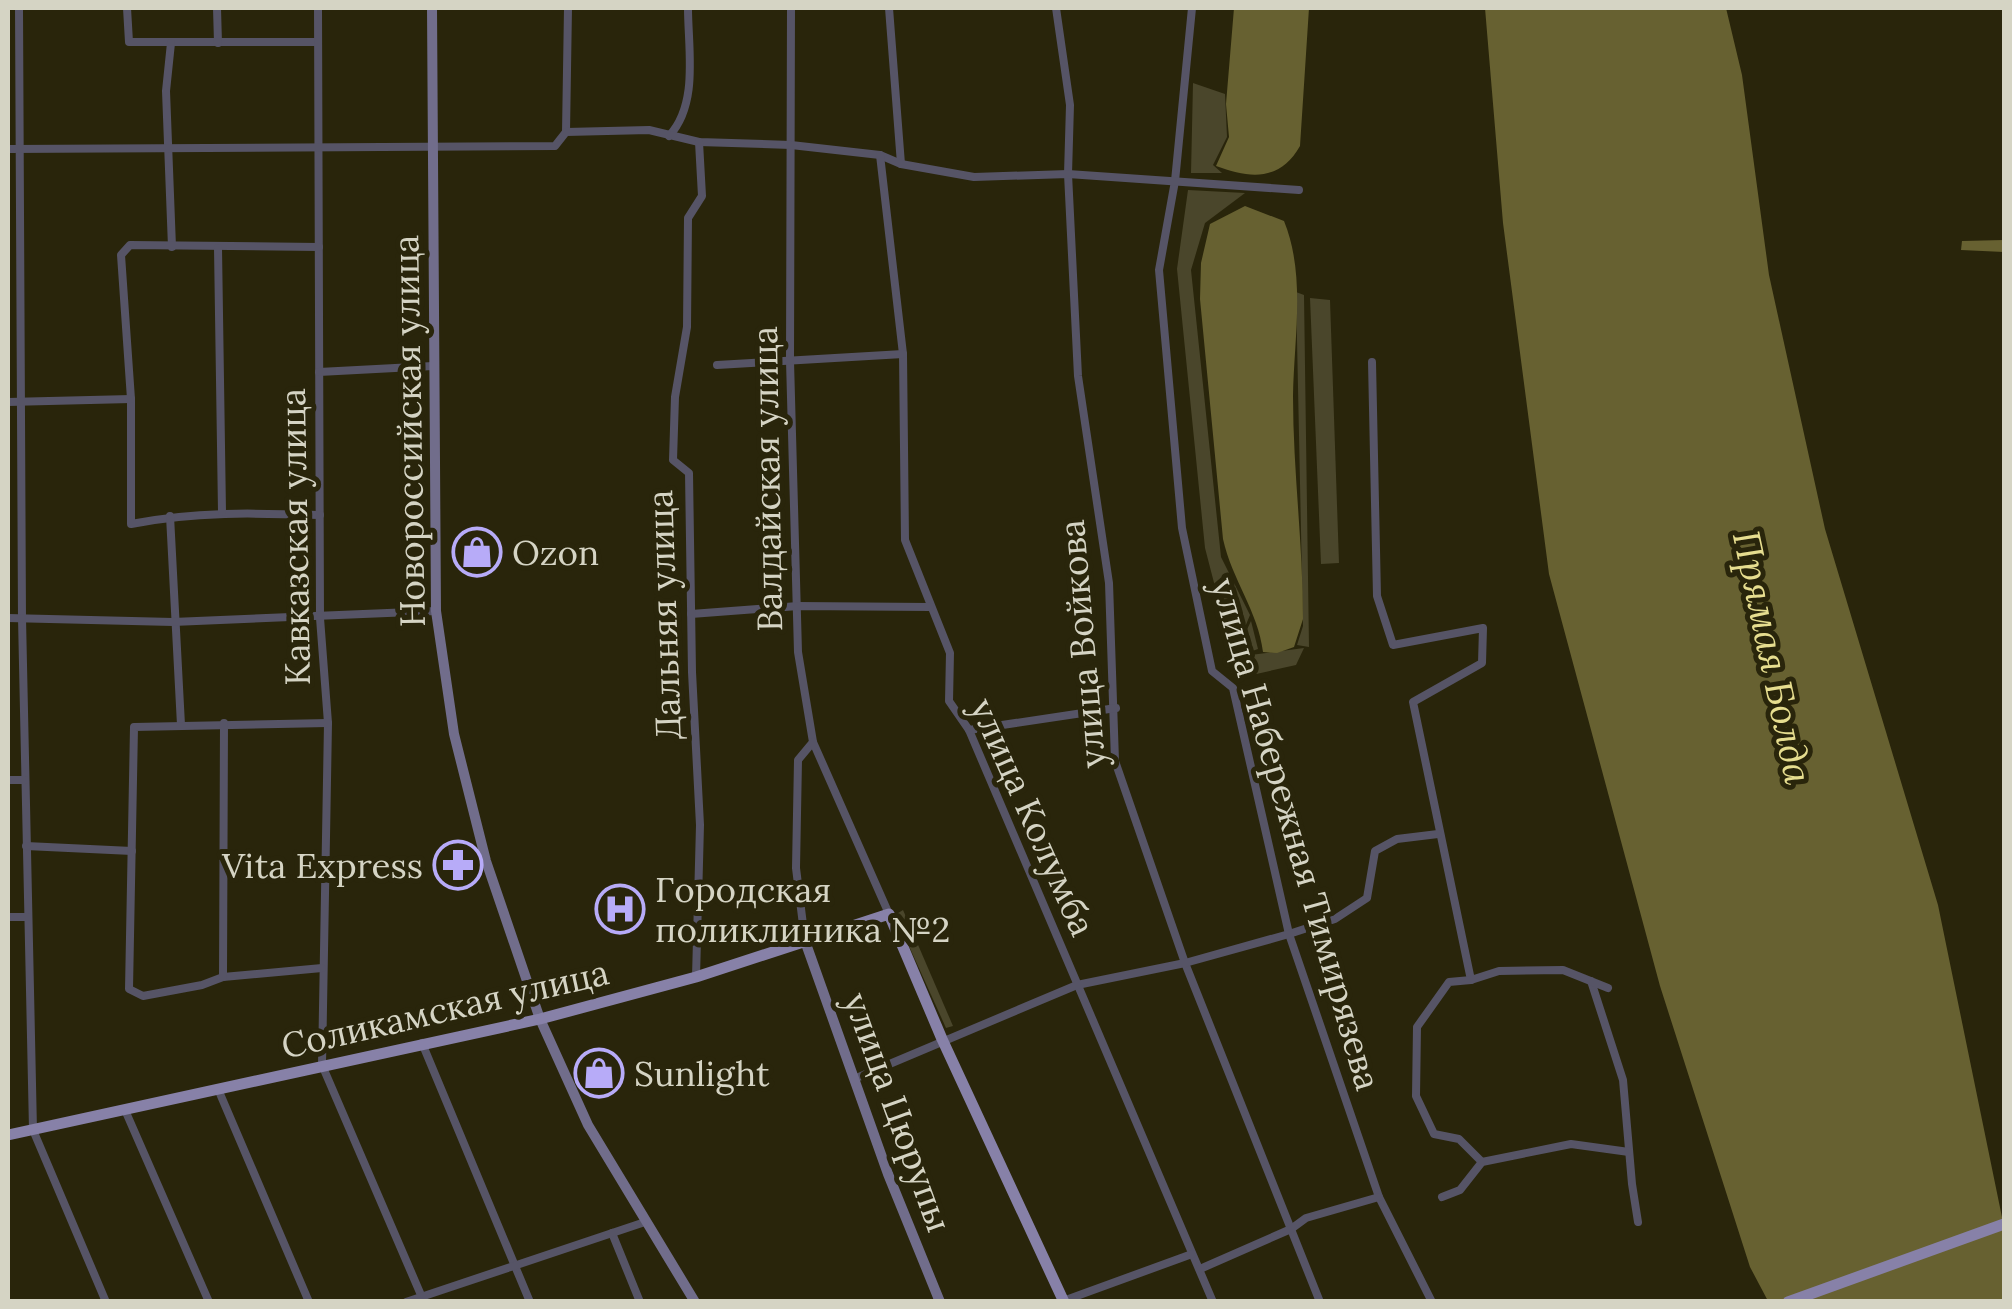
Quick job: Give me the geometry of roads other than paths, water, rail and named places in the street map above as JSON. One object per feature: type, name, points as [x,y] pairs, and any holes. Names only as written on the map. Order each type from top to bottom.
[{"type":"main road","name":"Соликамская улица","points":[[8,1135],[540,1020],[696,978],[889,914]]},
{"type":"main road","points":[[889,914],[942,1039],[1064,1301]]},
{"type":"main road","points":[[1788,1302],[2004,1224]]},
{"type":"street","points":[[19,8],[22,618],[33,1130],[106,1302]]},
{"type":"street","points":[[127,8],[129,42],[318,42]]},
{"type":"street","points":[[217,8],[218,43]]},
{"type":"street","name":"Кавказская улица","points":[[318,8],[320,618],[328,723],[322,1065]]},
{"type":"street","name":"Новороссийская улица","points":[[432,8],[436,612],[454,734],[486,861],[540,1020],[588,1126],[695,1302]]},
{"type":"street","points":[[8,149],[555,146],[566,132],[568,8]]},
{"type":"street","points":[[669,136],[682,122],[688,96],[688,8]]},
{"type":"street","name":"Валдайская улица","points":[[791,8],[790,361],[798,652],[814,742],[889,914]]},
{"type":"street","points":[[889,8],[901,164]]},
{"type":"street","name":"улица Войкова","points":[[1056,8],[1070,105],[1068,174],[1078,376],[1110,583],[1115,761],[1184,963],[1320,1302]]},
{"type":"street","name":"улица Набережная Тимирязева","points":[[1192,8],[1175,181],[1160,270],[1182,528],[1212,672],[1232,688],[1289,934],[1379,1197],[1432,1302]]},
{"type":"street","points":[[171,44],[166,91],[172,247]]},
{"type":"street","points":[[566,132],[649,130],[700,142],[790,145],[880,155],[901,164],[974,178],[1068,174],[1299,190]]},
{"type":"street","name":"Дальняя улица","points":[[696,978],[700,825],[689,473],[673,460],[673,444],[675,397],[687,327],[688,218],[702,196],[700,142]]},
{"type":"street","name":"улица Колумба","points":[[880,155],[903,354],[905,540],[950,653],[949,700],[969,730],[1213,1302]]},
{"type":"street","points":[[319,247],[130,245],[122,255],[131,399],[131,524],[222,512],[320,515]]},
{"type":"street","points":[[218,248],[222,512]]},
{"type":"street","points":[[717,365],[903,354]]},
{"type":"street","points":[[1372,362],[1378,596],[1392,645],[1483,628],[1482,664],[1413,702],[1470,980]]},
{"type":"street","points":[[319,372],[433,366]]},
{"type":"street","points":[[8,402],[131,399]]},
{"type":"street","points":[[170,516],[181,725]]},
{"type":"street","points":[[691,614],[798,606],[930,608]]},
{"type":"street","points":[[8,618],[173,622],[436,612]]},
{"type":"street","points":[[969,730],[1116,708]]},
{"type":"street","points":[[223,977],[224,723]]},
{"type":"street","points":[[322,968],[223,977],[143,996],[130,989],[134,727],[328,723]]},
{"type":"street","points":[[805,941],[796,868],[798,760],[814,742]]},
{"type":"street","points":[[8,780],[25,780]]},
{"type":"street","points":[[854,1079],[1077,985],[1184,963],[1334,919],[1366,898],[1376,851],[1397,839],[1438,834]]},
{"type":"street","points":[[26,846],[132,851]]},
{"type":"street","points":[[8,917],[28,917]]},
{"type":"street","name":"улица Цюрупы","points":[[805,941],[888,1174],[940,1302]]},
{"type":"street","points":[[1482,1162],[1459,1139],[1434,1134],[1416,1096],[1417,1027],[1450,982],[1499,970],[1563,970],[1608,988]]},
{"type":"street","points":[[1591,981],[1622,1080],[1638,1222]]},
{"type":"street","points":[[422,1043],[530,1302]]},
{"type":"street","points":[[322,1065],[422,1299]]},
{"type":"street","points":[[218,1089],[309,1302]]},
{"type":"street","points":[[125,1110],[209,1302]]},
{"type":"street","points":[[1442,1197],[1460,1190],[1482,1162],[1571,1144],[1629,1152]]},
{"type":"street","points":[[1200,1268],[1291,1229],[1306,1218],[1379,1197]]},
{"type":"street","points":[[406,1302],[645,1222]]},
{"type":"street","points":[[612,1233],[640,1302]]},
{"type":"street","points":[[1064,1301],[1192,1254]]},
{"type":"water","points":[[1234,8],[1309,8],[1300,146],[1283,166],[1264,174],[1216,166],[1229,137],[1226,104]]},
{"type":"water","name":"Прямая Болда","points":[[1485,8],[1726,8],[1742,75],[1769,275],[1825,529],[1938,905],[2004,1227],[2004,1301],[1768,1301],[1750,1267],[1660,986],[1549,574],[1503,223]]},
{"type":"water","points":[[1245,206],[1284,221],[1297,285],[1293,424],[1303,619],[1294,647],[1277,653],[1263,652],[1256,623],[1223,539],[1200,299],[1201,263],[1210,224]]},
{"type":"water","points":[[2004,240],[2004,252],[1961,250],[1962,241]]},
{"type":"place","name":"Ozon","points":[[477,552]]},
{"type":"place","name":"Vita Express","points":[[458,865]]},
{"type":"place","name":"Городская поликлиника №2","points":[[620,909]]},
{"type":"place","name":"Sunlight","points":[[599,1073]]}]
